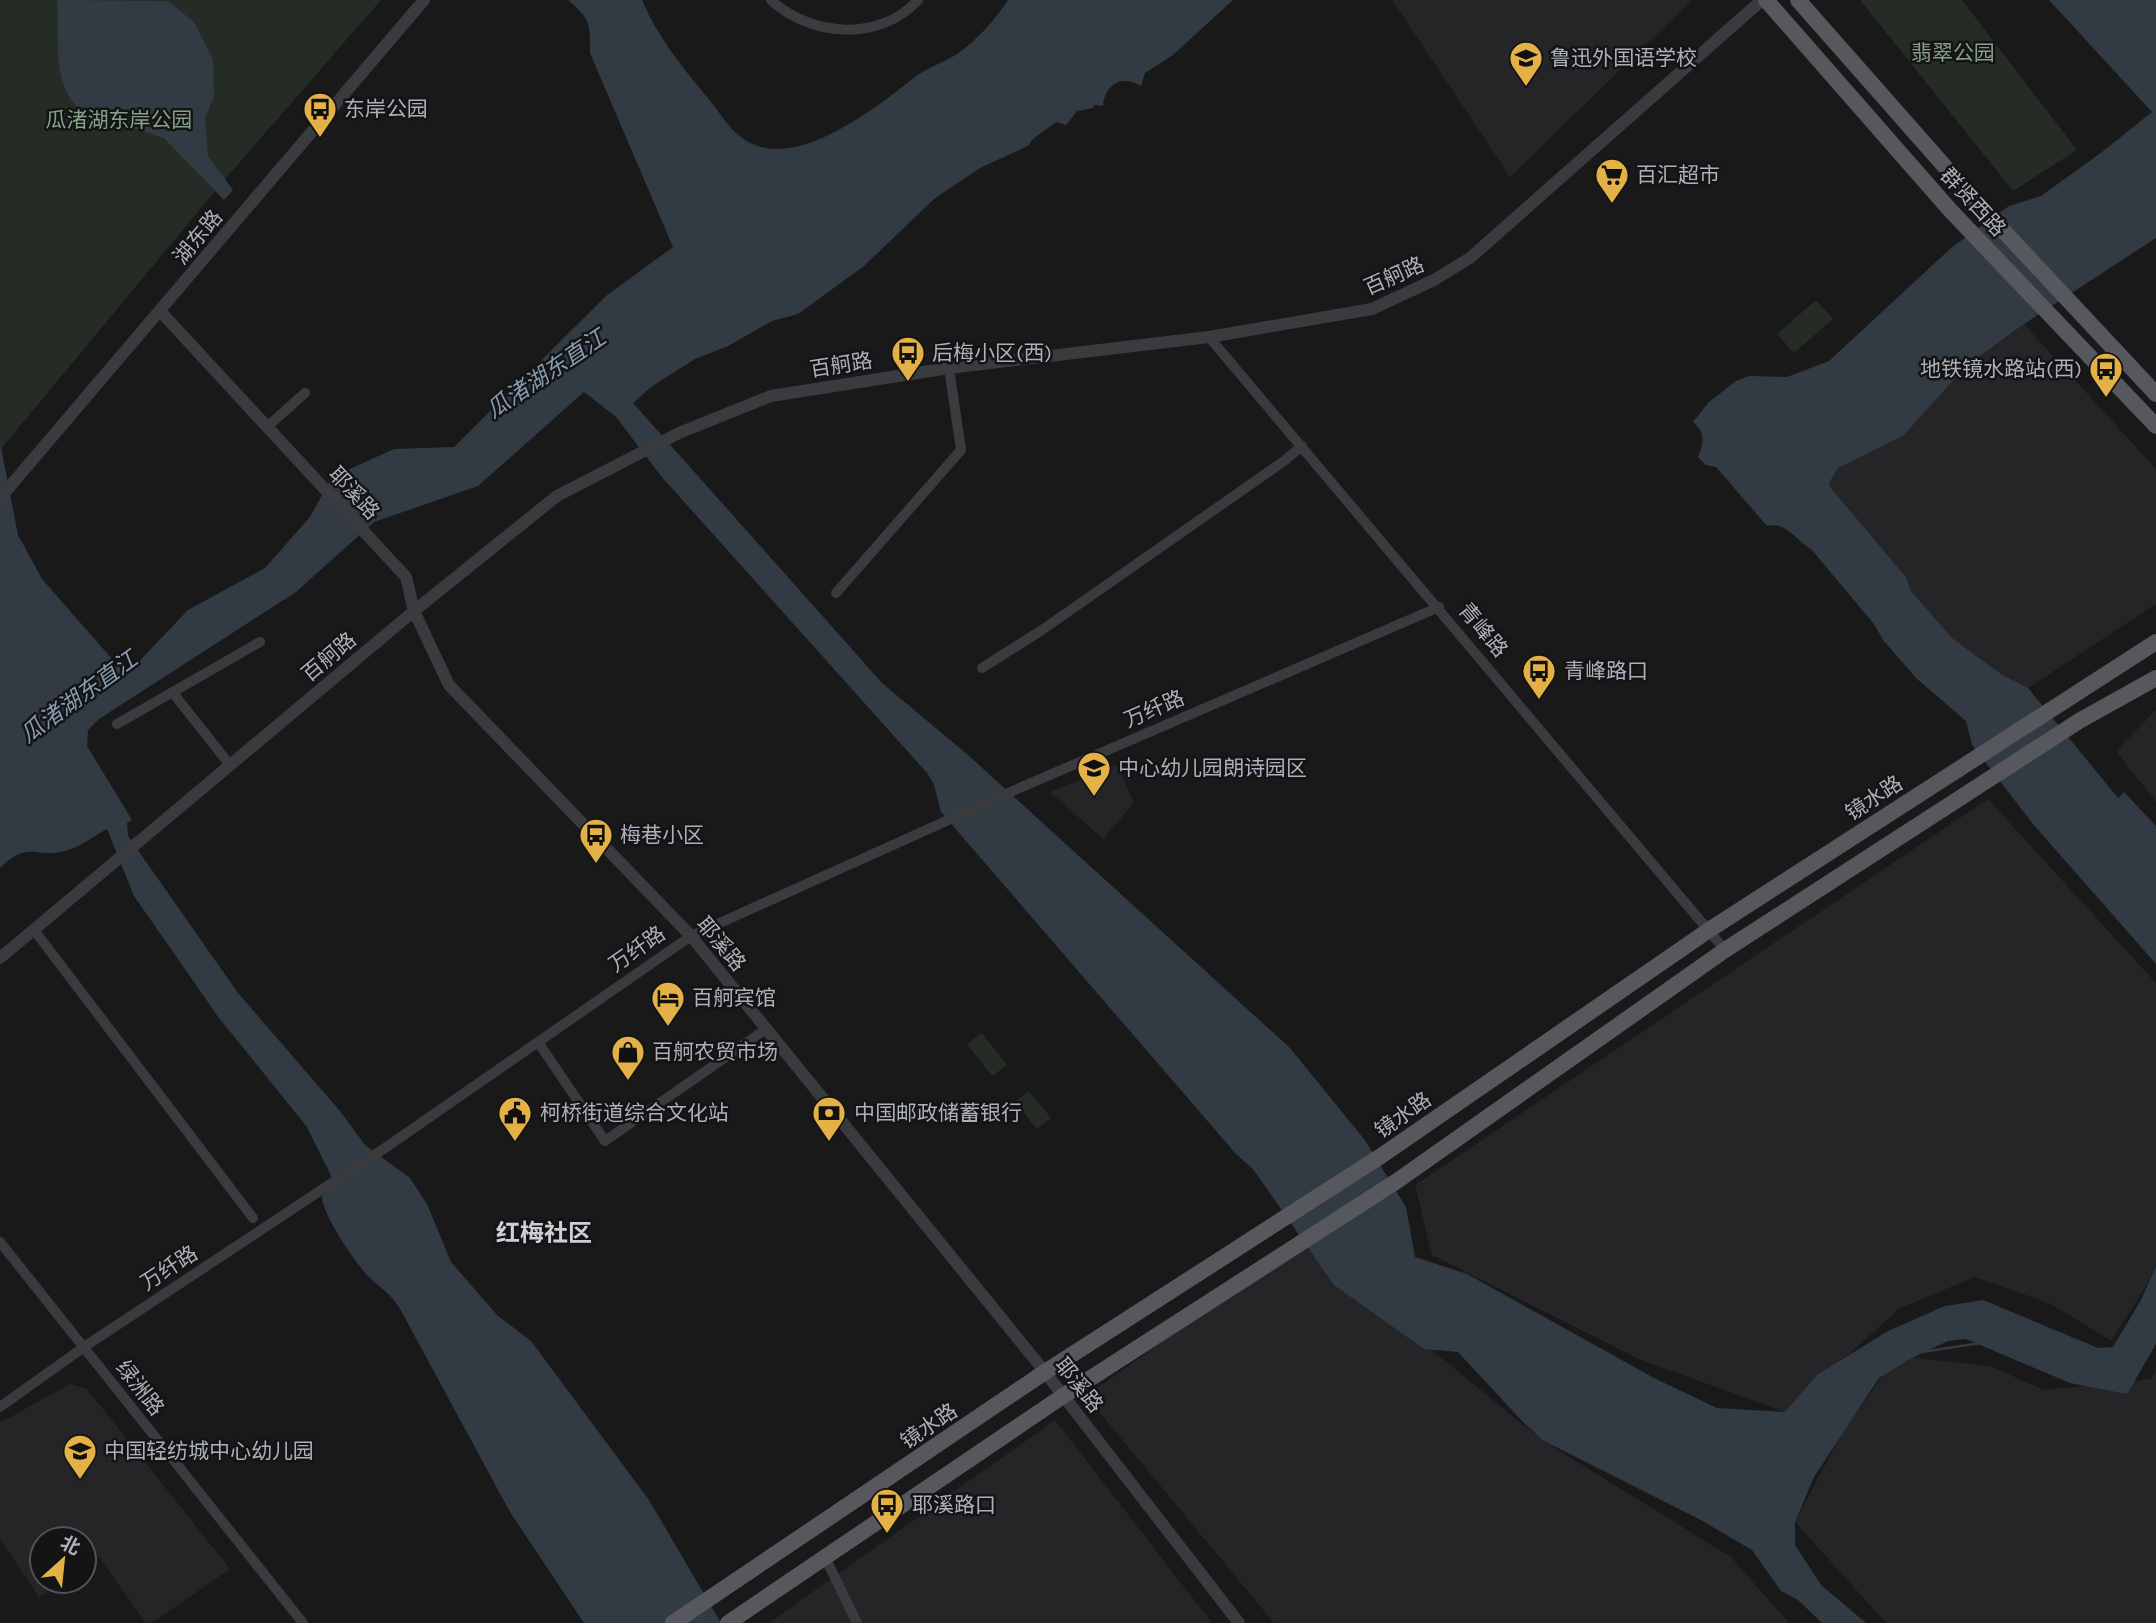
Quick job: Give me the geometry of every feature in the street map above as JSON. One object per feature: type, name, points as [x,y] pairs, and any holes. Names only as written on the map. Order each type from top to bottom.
[{"type":"main road","name":"群贤西路","points":[[1764,0],[1950,210],[2156,426]]},
{"type":"main road","name":"群贤西路","points":[[1798,0],[1969,194],[2156,394]]},
{"type":"main road","name":"镜水路","points":[[673,1623],[1045,1373],[1381,1156],[1709,930],[2156,642]]},
{"type":"main road","points":[[729,1622],[1063,1396],[1397,1181],[1725,950],[2079,721],[2156,678]]},
{"type":"street","name":"湖东路","points":[[0,498],[424,0]]},
{"type":"street","points":[[771,0],[792,15],[820,26],[836,30],[862,30],[884,24],[908,10],[918,0]]},
{"type":"street","name":"百舸路","points":[[0,958],[414,611],[557,496],[679,433],[771,396],[949,368],[1209,337],[1372,309],[1434,280],[1470,258],[1764,0]]},
{"type":"street","name":"耶溪路","points":[[160,311],[406,577],[414,611],[449,685],[691,936],[1045,1373],[1239,1623]]},
{"type":"street","name":"青峰路","points":[[1209,337],[1725,950]]},
{"type":"street","points":[[836,593],[961,450],[949,368]]},
{"type":"street","points":[[267,427],[305,393]]},
{"type":"street","points":[[982,668],[1042,630],[1275,468],[1302,446]]},
{"type":"street","name":"万纤路","points":[[0,1407],[84,1347],[388,1146],[691,936],[1015,790],[1439,607]]},
{"type":"street","points":[[117,724],[260,642]]},
{"type":"street","points":[[173,692],[230,765]]},
{"type":"street","points":[[34,930],[253,1218]]},
{"type":"street","points":[[537,1042],[606,1141],[766,1029]]},
{"type":"street","name":"绿洲路","points":[[0,1242],[303,1623]]},
{"type":"street","points":[[825,1557],[857,1623]]},
{"type":"shaded area","name":"鲁迅外国语学校","points":[[1392,0],[1692,0],[1510,177]]},
{"type":"shaded area","points":[[2024,324],[2156,469],[2156,604],[2028,688],[2001,674],[1952,638],[1911,591],[1906,577],[1829,483],[1838,468],[1904,435],[1966,366]]},
{"type":"shaded area","points":[[2156,710],[2156,802],[2116,751]]},
{"type":"shaded area","name":"中心幼儿园朗诗园区","points":[[1117,765],[1134,803],[1103,839],[1050,792]]},
{"type":"shaded area","points":[[1988,799],[2156,983],[2156,1265],[2148,1283],[2111,1341],[2051,1304],[1975,1277],[1900,1308],[1785,1412],[1641,1360],[1432,1255],[1415,1185]]},
{"type":"shaded area","points":[[1301,1243],[1542,1440],[1731,1557],[1789,1623],[1274,1623],[1086,1396]]},
{"type":"shaded area","points":[[1897,1356],[1990,1366],[2044,1390],[2151,1379],[2156,1370],[2156,1623],[1886,1623],[1795,1522],[1842,1433]]},
{"type":"shaded area","name":"中国轻纺城中心幼儿园","points":[[70,1384],[87,1389],[230,1569],[152,1623],[146,1623],[98,1556],[98,1525],[28,1525],[28,1581],[0,1539],[0,1423]]},
{"type":"shaded area","points":[[1055,1420],[1212,1623],[769,1623]]},
{"type":"green space","name":"瓜渚湖东岸公园","points":[[0,0],[381,0],[226,178],[0,450]]},
{"type":"green space","name":"翡翠公园","points":[[1860,0],[1962,0],[2077,150],[2013,191]]},
{"type":"green space","points":[[1816,300],[1833,319],[1794,353],[1777,334]]},
{"type":"green space","points":[[982,1033],[1007,1065],[992,1076],[967,1044]]},
{"type":"green space","points":[[1029,1091],[1051,1118],[1037,1129],[1015,1102]]},
{"type":"water","points":[[57,0],[168,1],[194,22],[213,59],[214,96],[205,119],[208,156],[233,190],[224,200],[164,138],[83,112],[73,102],[61,76]]},
{"type":"water","name":"瓜渚湖东直江","points":[[568,0],[642,0],[671,51],[734,131],[745,140],[765,148],[787,148],[811,142],[858,119],[920,74],[957,54],[985,30],[1008,0],[1233,0],[1173,55],[1145,73],[1141,86],[1127,81],[1115,84],[1107,92],[1103,106],[1094,105],[1093,108],[1077,111],[1066,125],[1056,122],[1028,146],[980,168],[934,199],[864,266],[798,314],[772,321],[728,346],[695,359],[651,387],[633,403],[882,683],[968,755],[1290,1048],[1364,1139],[1406,1207],[1415,1257],[1467,1274],[1654,1378],[1717,1408],[1785,1412],[1817,1375],[1888,1331],[1945,1306],[1983,1300],[2098,1348],[2113,1347],[2141,1300],[2156,1266],[2156,1344],[2127,1394],[2070,1383],[1966,1339],[1948,1341],[1879,1378],[1814,1477],[1795,1522],[1795,1545],[1821,1585],[1866,1623],[1822,1623],[1798,1600],[1781,1591],[1752,1550],[1699,1519],[1542,1440],[1458,1352],[1424,1349],[1334,1285],[1253,1169],[1236,1154],[941,812],[934,785],[928,774],[661,476],[616,417],[584,392],[478,486],[374,522],[296,592],[99,719],[88,730],[87,746],[132,820],[127,823],[128,836],[238,993],[340,1111],[365,1145],[410,1178],[427,1204],[451,1262],[498,1316],[531,1341],[649,1500],[721,1623],[584,1623],[510,1512],[399,1307],[362,1269],[334,1227],[322,1197],[333,1180],[307,1127],[219,1018],[134,896],[107,829],[68,850],[19,854],[0,868],[0,442],[18,535],[42,579],[126,675],[188,610],[265,568],[310,517],[332,477],[394,449],[454,447],[606,296],[673,247],[590,53],[588,23]]},
{"type":"water","points":[[2049,0],[2156,0],[2156,238],[2024,324],[1966,366],[1904,435],[1838,468],[1829,483],[1906,577],[1911,591],[1952,638],[2001,674],[2028,688],[2118,798],[2124,792],[2156,826],[2156,964],[2033,824],[1972,745],[1966,721],[1916,678],[1811,549],[1786,529],[1767,526],[1716,467],[1706,465],[1698,457],[1703,438],[1693,422],[1709,402],[1736,381],[1749,376],[1787,377],[1829,361],[1951,248],[2009,206],[2041,196],[2152,112]]},
{"type":"waterway","points":[[1922,1352],[1981,1343]]},
{"type":"place","name":"鲁迅外国语学校","points":[[1526,88]]},
{"type":"place","name":"东岸公园","points":[[320,139]]},
{"type":"place","name":"百汇超市","points":[[1612,205]]},
{"type":"place","name":"后梅小区(西)","points":[[908,383]]},
{"type":"place","name":"地铁镜水路站(西)","points":[[2106,399]]},
{"type":"place","name":"青峰路口","points":[[1539,701]]},
{"type":"place","name":"中心幼儿园朗诗园区","points":[[1094,798]]},
{"type":"place","name":"梅巷小区","points":[[596,865]]},
{"type":"place","name":"百舸宾馆","points":[[668,1028]]},
{"type":"place","name":"百舸农贸市场","points":[[628,1082]]},
{"type":"place","name":"柯桥街道综合文化站","points":[[515,1143]]},
{"type":"place","name":"中国邮政储蓄银行","points":[[829,1143]]},
{"type":"place","name":"中国轻纺城中心幼儿园","points":[[80,1481]]},
{"type":"place","name":"耶溪路口","points":[[887,1535]]},
{"type":"district","name":"红梅社区","points":[[544,1233]]}]
